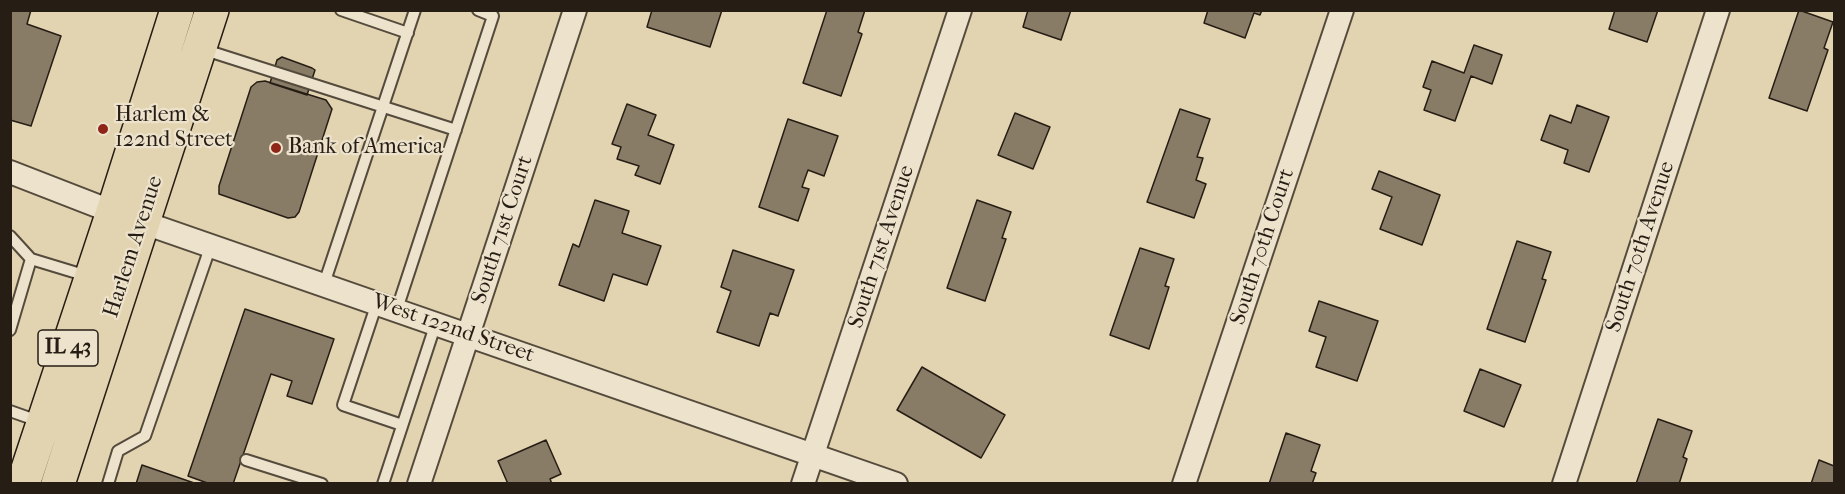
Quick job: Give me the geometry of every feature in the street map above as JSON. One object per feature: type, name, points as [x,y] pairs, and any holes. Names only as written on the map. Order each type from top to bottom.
[{"type":"main road","name":"Harlem Avenue","points":[[58,483],[177,10]]},
{"type":"main road","name":"Harlem Avenue","points":[[23,483],[91,278],[127,216],[200,48],[212,10]]},
{"type":"street","name":"South 71st Court","points":[[419,483],[575,10]]},
{"type":"street","name":"South 71st Avenue","points":[[803,483],[960,10]]},
{"type":"street","name":"South 70th Court","points":[[1184,483],[1342,10]]},
{"type":"street","name":"South 70th Avenue","points":[[1564,483],[1718,10]]},
{"type":"street","name":"West 122nd Street","points":[[10,172],[127,216],[896,483]]},
{"type":"lane","points":[[341,10],[408,33]]},
{"type":"lane","points":[[324,284],[415,10]]},
{"type":"lane","points":[[402,425],[343,405],[387,306],[456,130],[494,16],[478,10]]},
{"type":"lane","points":[[200,48],[456,130]]},
{"type":"lane","points":[[10,236],[31,259],[91,278]]},
{"type":"lane","points":[[108,483],[118,451],[145,436],[212,245]]},
{"type":"lane","points":[[10,330],[31,259]]},
{"type":"lane","points":[[383,483],[436,323]]},
{"type":"lane","points":[[10,411],[43,422]]},
{"type":"lane","points":[[246,460],[322,483]]},
{"type":"building","points":[[10,10],[31,10],[27,24],[61,36],[31,126],[10,120]]},
{"type":"building","points":[[652,10],[722,10],[710,47],[647,27]]},
{"type":"building","points":[[827,10],[865,10],[858,32],[862,34],[841,96],[803,83]]},
{"type":"building","points":[[1028,10],[1071,10],[1061,40],[1023,27]]},
{"type":"building","points":[[1208,10],[1262,10],[1260,15],[1254,13],[1245,38],[1204,23]]},
{"type":"building","points":[[1615,10],[1658,10],[1647,42],[1609,29]]},
{"type":"building","points":[[1799,10],[1833,22],[1824,48],[1828,50],[1807,111],[1769,98]]},
{"type":"building","points":[[1474,45],[1502,55],[1492,84],[1471,76],[1455,121],[1424,110],[1431,90],[1423,87],[1432,61],[1464,73]]},
{"type":"building","points":[[282,57],[315,70],[307,95],[270,83],[277,60]]},
{"type":"building","name":"Bank of America","points":[[265,81],[326,100],[332,109],[299,212],[295,217],[288,218],[219,194],[219,186],[251,87],[257,82]]},
{"type":"building","points":[[627,104],[656,115],[648,135],[674,145],[660,184],[635,175],[639,166],[617,159],[621,147],[612,144]]},
{"type":"building","points":[[1577,105],[1609,117],[1589,172],[1564,163],[1568,150],[1541,140],[1550,115],[1571,123]]},
{"type":"building","points":[[1180,109],[1210,119],[1197,157],[1203,158],[1196,180],[1206,184],[1194,218],[1147,202]]},
{"type":"building","points":[[1015,113],[1050,127],[1033,169],[998,155]]},
{"type":"building","points":[[788,119],[838,136],[824,176],[808,170],[802,187],[809,189],[798,221],[759,207]]},
{"type":"building","points":[[1379,171],[1440,195],[1422,245],[1380,229],[1392,197],[1372,189]]},
{"type":"building","points":[[595,200],[629,211],[622,233],[661,246],[647,285],[613,274],[604,301],[559,285],[573,244],[579,247]]},
{"type":"building","points":[[977,200],[1011,212],[1002,238],[1006,239],[985,301],[947,288]]},
{"type":"building","points":[[1517,241],[1551,252],[1542,279],[1546,280],[1525,342],[1487,329]]},
{"type":"building","points":[[1140,248],[1174,259],[1165,286],[1169,287],[1149,349],[1110,335]]},
{"type":"building","points":[[733,250],[794,270],[778,316],[770,313],[759,346],[717,332],[731,291],[721,287]]},
{"type":"building","points":[[1319,301],[1378,321],[1357,381],[1316,367],[1326,337],[1309,331]]},
{"type":"building","points":[[245,309],[334,339],[312,404],[287,396],[292,381],[271,374],[233,484],[210,484],[188,476]]},
{"type":"building","points":[[922,367],[1005,415],[981,458],[897,410]]},
{"type":"building","points":[[1480,369],[1521,385],[1504,427],[1464,411]]},
{"type":"building","points":[[1658,419],[1692,431],[1683,457],[1687,459],[1679,484],[1636,484]]},
{"type":"building","points":[[1286,433],[1320,445],[1311,471],[1316,473],[1312,484],[1269,484]]},
{"type":"building","points":[[546,440],[561,474],[550,479],[552,484],[508,484],[498,461]]},
{"type":"building","points":[[1819,460],[1834,466],[1834,484],[1811,484]]},
{"type":"building","points":[[142,465],[197,484],[136,484]]},
{"type":"place","name":"Harlem & 122nd Street","points":[[103,129]]},
{"type":"place","name":"Bank of America","points":[[276,148]]}]
